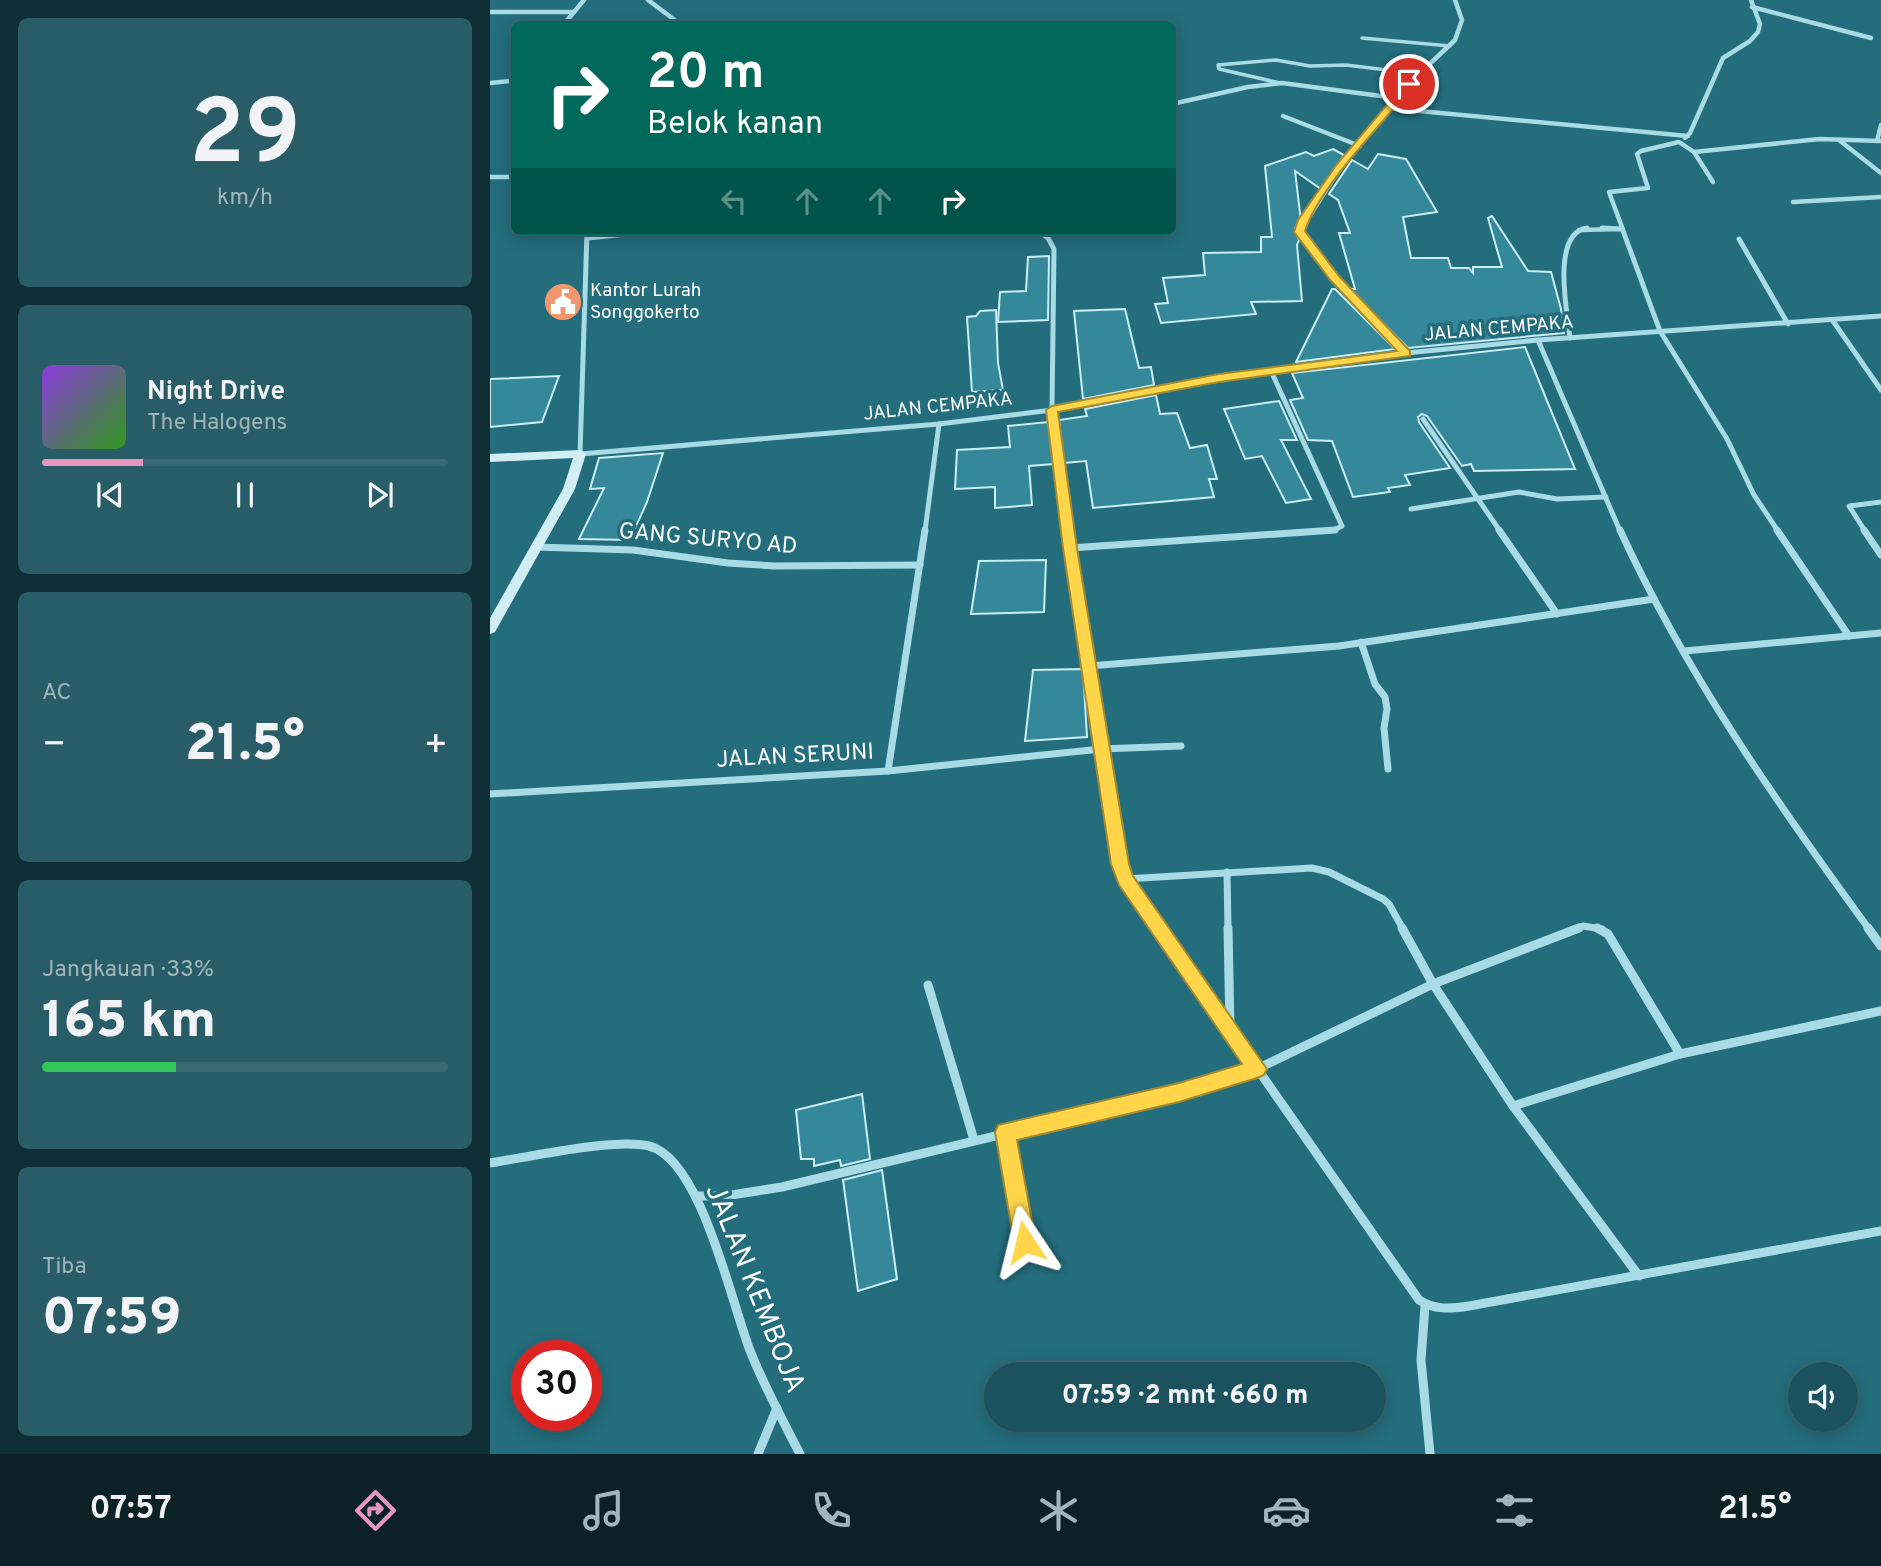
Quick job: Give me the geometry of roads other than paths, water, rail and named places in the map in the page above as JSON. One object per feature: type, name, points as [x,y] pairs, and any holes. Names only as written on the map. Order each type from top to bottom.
[{"type":"main road","points":[[490,458],[580,454],[569,489],[490,629]]},
{"type":"street","points":[[566,21],[584,0]]},
{"type":"street","points":[[648,0],[677,21]]},
{"type":"street","points":[[1406,353],[1335,278],[1300,236],[1303,220],[1341,166],[1360,146],[1396,97],[1450,46],[1462,20],[1455,0]]},
{"type":"street","points":[[1751,0],[1760,24],[1758,32],[1750,41],[1723,58],[1688,136],[1679,142],[1637,154],[1648,188],[1609,192],[1660,331],[1727,439],[1754,495],[1849,636]]},
{"type":"street","points":[[1752,7],[1871,38]]},
{"type":"street","points":[[490,12],[574,12]]},
{"type":"street","points":[[1363,38],[1450,46]]},
{"type":"street","points":[[1396,97],[1232,75],[1219,69],[1218,65],[1276,60],[1310,66],[1346,65],[1420,74]]},
{"type":"street","points":[[490,83],[510,81]]},
{"type":"street","points":[[1176,103],[1248,87],[1282,83]]},
{"type":"street","points":[[1387,108],[1688,136]]},
{"type":"street","points":[[1283,116],[1360,146]]},
{"type":"street","points":[[1694,152],[1820,139],[1879,141],[1881,125]]},
{"type":"street","points":[[1838,140],[1881,173]]},
{"type":"street","points":[[1679,142],[1694,152],[1713,182]]},
{"type":"street","points":[[490,177],[511,177]]},
{"type":"street","points":[[1793,202],[1881,197]]},
{"type":"street","points":[[1570,338],[1563,268],[1572,235],[1578,230],[1622,229]]},
{"type":"street","points":[[580,454],[588,235]]},
{"type":"street","points":[[1044,235],[1054,248],[1052,410],[1101,749],[1125,880],[1425,1306],[1421,1360],[1430,1454]]},
{"type":"street","points":[[1739,239],[1788,324]]},
{"type":"street","name":"JALAN CEMPAKA","points":[[580,454],[939,424],[1052,410],[1162,387],[1406,353],[1538,340],[1881,316]]},
{"type":"street","points":[[1833,321],[1881,390]]},
{"type":"street","points":[[1538,340],[1606,498],[1654,599],[1782,811],[1881,946]]},
{"type":"street","points":[[1070,548],[1334,530],[1342,526],[1271,371]]},
{"type":"street","points":[[1423,419],[1557,614]]},
{"type":"street","points":[[888,771],[939,424]]},
{"type":"street","points":[[1411,509],[1519,492],[1558,499],[1606,498]]},
{"type":"street","points":[[1881,502],[1849,506],[1881,555]]},
{"type":"street","name":"GANG SURYO AD","points":[[535,547],[633,550],[728,563],[774,566],[920,565]]},
{"type":"street","points":[[1089,666],[1361,642],[1654,599]]},
{"type":"street","points":[[1684,651],[1881,633]]},
{"type":"street","points":[[1361,642],[1375,684],[1385,697],[1387,713],[1384,728],[1388,769]]},
{"type":"street","name":"JALAN SERUNI","points":[[490,794],[888,771],[1101,749],[1181,746]]},
{"type":"street","points":[[1125,880],[1227,872],[1321,869],[1372,892],[1390,904],[1433,984],[1513,1106],[1639,1276]]},
{"type":"street","points":[[1227,872],[1230,1030]]},
{"type":"street","points":[[697,1196],[725,1196],[782,1187],[1005,1132],[1179,1093],[1257,1069],[1433,984],[1583,926],[1600,928],[1608,934],[1680,1054]]},
{"type":"street","points":[[928,985],[974,1140]]},
{"type":"street","points":[[1513,1106],[1680,1054],[1881,1011]]},
{"type":"street","points":[[1005,1132],[1025,1242]]},
{"type":"street","name":"JALAN KEMBOJA","points":[[490,1163],[626,1145],[651,1146],[666,1153],[697,1196],[750,1350],[800,1454]]},
{"type":"street","points":[[1425,1306],[1444,1308],[1499,1301],[1881,1231]]},
{"type":"street","points":[[758,1454],[777,1408]]},
{"type":"place","name":"Kantor Lurah Songgokerto","points":[[563,302]]}]
